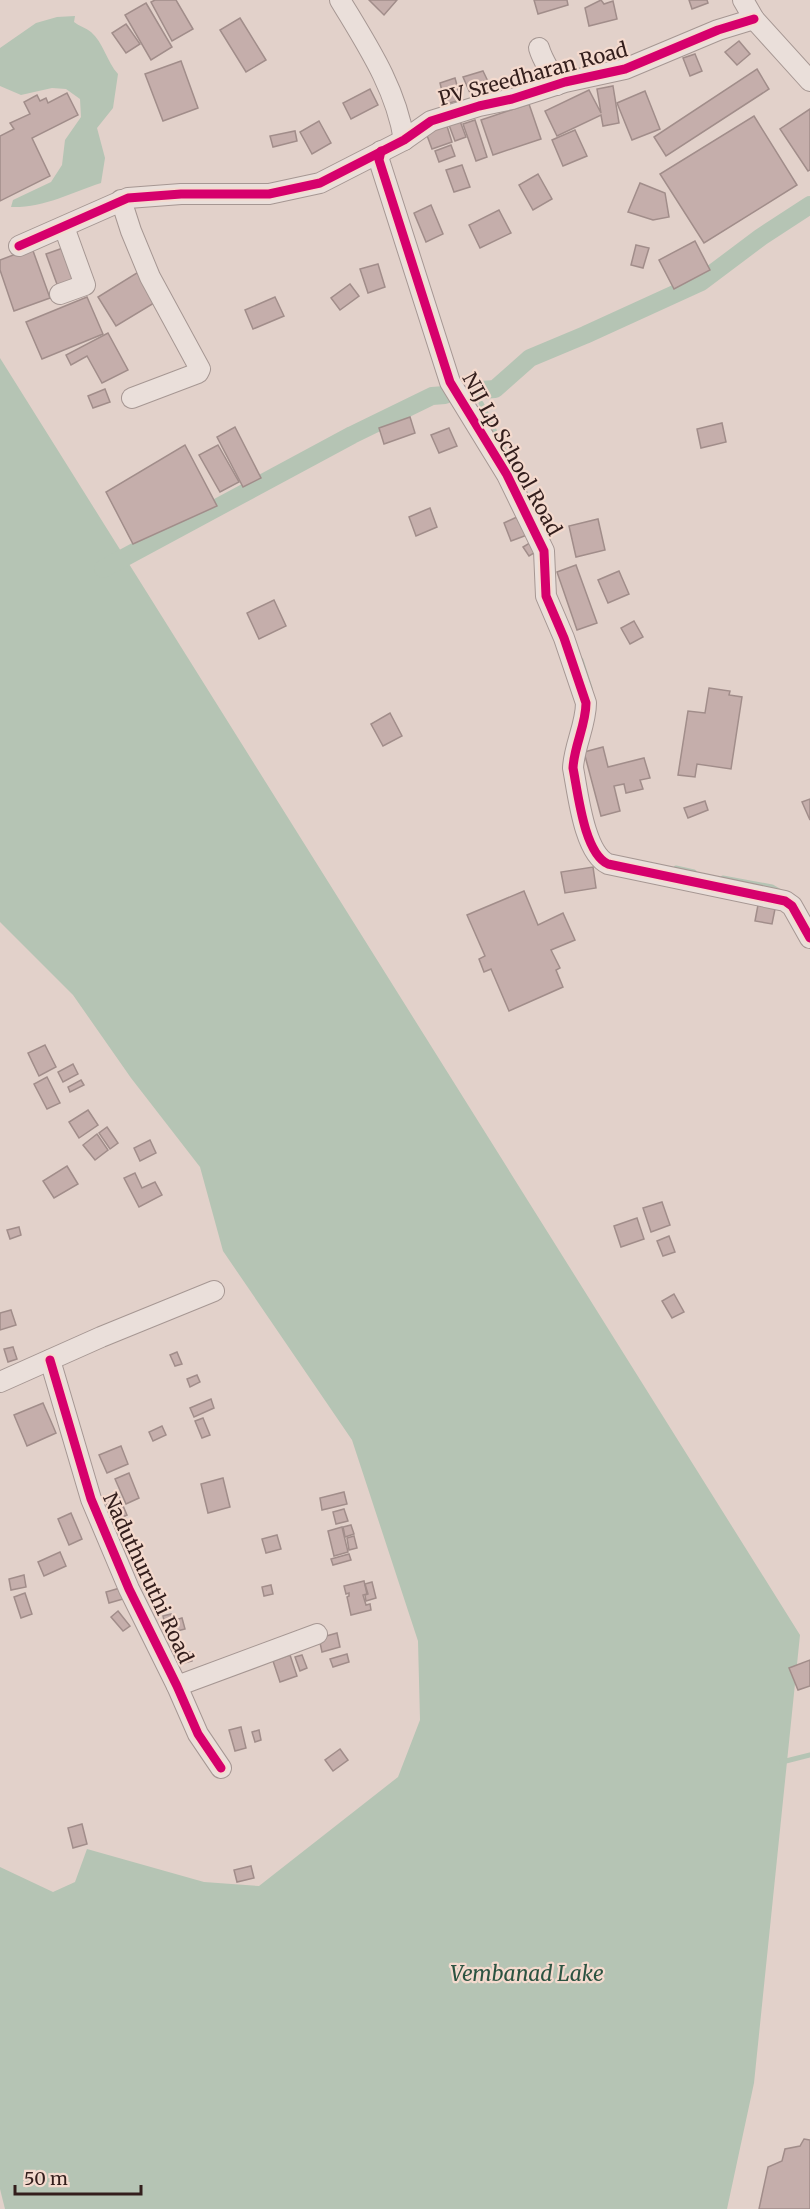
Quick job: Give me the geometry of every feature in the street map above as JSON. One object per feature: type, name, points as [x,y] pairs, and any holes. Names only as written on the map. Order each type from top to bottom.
[{"type":"street","points":[[340,0],[381,68],[400,116],[404,140]]},
{"type":"street","points":[[743,0],[754,19],[810,81]]},
{"type":"street","name":"PV Sreedharan Road","points":[[19,246],[128,198],[181,194],[269,194],[320,183],[404,140],[431,121],[557,85],[625,69],[718,30],[754,19]]},
{"type":"street","points":[[539,48],[543,62],[551,71],[557,85]]},
{"type":"street","name":"NIJ Lp School Road","points":[[381,151],[379,160],[450,382],[507,475],[544,551],[546,596],[564,638],[586,703],[586,712],[573,756],[573,768],[590,842],[596,854],[608,864],[785,901],[792,906],[810,938]]},
{"type":"street","points":[[121,200],[150,277],[200,369],[198,373],[132,398]]},
{"type":"street","points":[[60,294],[86,287],[64,227]]},
{"type":"street","points":[[0,1382],[214,1291]]},
{"type":"street","name":"Naduthuruthi Road","points":[[50,1360],[91,1499],[129,1589],[198,1734],[221,1768]]},
{"type":"street","points":[[177,1686],[317,1634]]},
{"type":"water","points":[[75,16],[74,22],[95,36],[118,74],[113,108],[97,128],[105,158],[101,183],[46,202],[11,207],[13,200],[51,182],[62,165],[65,140],[81,117],[80,99],[66,89],[52,88],[21,95],[0,86],[0,48],[36,23],[57,17]]},
{"type":"water","name":"Vembanad Lake","points":[[0,358],[800,1635],[754,2083],[727,2209],[5,2209],[0,2189],[0,1867],[53,1892],[75,1882],[87,1849],[204,1882],[259,1886],[398,1777],[420,1720],[418,1641],[352,1440],[223,1251],[200,1167],[131,1078],[73,995],[0,922]]},
{"type":"building","points":[[176,0],[193,29],[172,41],[151,2]]},
{"type":"building","points":[[369,0],[397,0],[384,15]]},
{"type":"building","points":[[534,0],[567,0],[568,5],[538,14]]},
{"type":"building","points":[[601,0],[604,4],[613,1],[617,19],[589,26],[585,8]]},
{"type":"building","points":[[689,0],[707,0],[708,3],[692,9]]},
{"type":"building","points":[[146,3],[172,47],[151,60],[125,15]]},
{"type":"building","points":[[240,18],[266,60],[246,72],[220,30]]},
{"type":"building","points":[[126,24],[140,44],[126,53],[112,33]]},
{"type":"building","points":[[739,41],[750,54],[737,65],[725,52]]},
{"type":"building","points":[[695,54],[702,71],[690,76],[683,58]]},
{"type":"building","points":[[181,61],[198,108],[163,121],[145,74]]},
{"type":"building","points":[[757,69],[769,89],[666,156],[654,137]]},
{"type":"building","points":[[483,71],[495,96],[474,102],[463,77]]},
{"type":"building","points":[[455,78],[461,100],[445,104],[440,83]]},
{"type":"building","points":[[613,86],[619,123],[603,126],[601,115],[557,136],[545,111],[589,90],[601,113],[597,89]]},
{"type":"building","points":[[370,89],[378,105],[351,119],[343,103]]},
{"type":"building","points":[[645,91],[660,129],[632,140],[617,103]]},
{"type":"building","points":[[67,93],[78,115],[32,138],[50,176],[0,201],[0,136],[14,129],[10,123],[30,114],[24,102],[37,95],[40,101],[46,98],[48,103]]},
{"type":"building","points":[[529,104],[541,139],[493,155],[481,120]]},
{"type":"building","points":[[810,109],[810,170],[808,171],[780,129]]},
{"type":"building","points":[[754,116],[797,185],[704,243],[660,174]]},
{"type":"building","points":[[475,120],[487,157],[476,161],[463,124]]},
{"type":"building","points":[[319,121],[331,143],[312,154],[300,132]]},
{"type":"building","points":[[460,121],[466,137],[455,141],[449,125]]},
{"type":"building","points":[[446,123],[452,142],[432,149],[425,130]]},
{"type":"building","points":[[575,130],[587,156],[563,166],[552,140]]},
{"type":"building","points":[[295,131],[297,141],[273,147],[270,136]]},
{"type":"building","points":[[451,145],[455,156],[439,162],[435,151]]},
{"type":"building","points":[[462,165],[470,187],[454,192],[446,170]]},
{"type":"building","points":[[538,174],[552,199],[533,210],[519,185]]},
{"type":"building","points":[[640,183],[665,193],[669,217],[653,220],[628,212]]},
{"type":"building","points":[[431,205],[443,234],[426,242],[414,213]]},
{"type":"building","points":[[499,210],[511,233],[480,248],[469,225]]},
{"type":"building","points":[[695,241],[710,270],[674,289],[659,260]]},
{"type":"building","points":[[636,245],[649,248],[643,268],[631,265]]},
{"type":"building","points":[[32,248],[50,298],[14,311],[0,270],[0,260]]},
{"type":"building","points":[[63,248],[76,280],[58,287],[46,254]]},
{"type":"building","points":[[378,264],[385,287],[368,293],[360,269]]},
{"type":"building","points":[[140,271],[159,300],[116,326],[98,297]]},
{"type":"building","points":[[350,284],[359,296],[340,310],[331,298]]},
{"type":"building","points":[[87,297],[103,334],[42,359],[26,322]]},
{"type":"building","points":[[275,297],[284,316],[253,329],[245,310]]},
{"type":"building","points":[[108,333],[128,370],[102,383],[87,356],[71,365],[66,355]]},
{"type":"building","points":[[105,389],[110,402],[93,408],[88,396]]},
{"type":"building","points":[[410,417],[415,433],[384,444],[379,428]]},
{"type":"building","points":[[722,423],[726,442],[701,448],[697,429]]},
{"type":"building","points":[[235,427],[261,478],[243,487],[217,437]]},
{"type":"building","points":[[449,428],[457,446],[439,453],[431,435]]},
{"type":"building","points":[[185,445],[217,506],[133,544],[106,492]]},
{"type":"building","points":[[218,445],[239,482],[220,492],[199,455]]},
{"type":"building","points":[[430,508],[437,527],[416,536],[409,517]]},
{"type":"building","points":[[519,516],[527,535],[511,541],[504,523]]},
{"type":"building","points":[[598,519],[605,550],[576,557],[569,526]]},
{"type":"building","points":[[533,541],[539,550],[529,556],[523,547]]},
{"type":"building","points":[[576,565],[597,623],[577,630],[557,572]]},
{"type":"building","points":[[619,571],[629,594],[608,603],[598,580]]},
{"type":"building","points":[[274,600],[286,626],[259,639],[247,613]]},
{"type":"building","points":[[634,621],[643,637],[630,644],[621,628]]},
{"type":"building","points":[[709,688],[730,691],[729,695],[742,697],[731,769],[697,764],[695,777],[678,775],[688,711],[705,713]]},
{"type":"building","points":[[390,713],[402,736],[383,746],[371,724]]},
{"type":"building","points":[[603,747],[608,767],[644,758],[650,778],[640,780],[643,789],[626,793],[624,784],[614,786],[620,811],[601,816],[584,752]]},
{"type":"building","points":[[810,799],[810,820],[802,802]]},
{"type":"building","points":[[705,801],[708,810],[688,818],[684,808]]},
{"type":"building","points":[[593,867],[596,888],[565,893],[561,872]]},
{"type":"building","points":[[524,891],[538,925],[563,913],[575,940],[551,950],[560,968],[556,970],[563,987],[509,1011],[491,969],[484,972],[479,959],[485,956],[467,915]]},
{"type":"building","points":[[758,905],[775,909],[772,924],[755,921]]},
{"type":"building","points":[[45,1045],[56,1067],[39,1076],[28,1053]]},
{"type":"building","points":[[73,1064],[78,1074],[63,1082],[58,1072]]},
{"type":"building","points":[[47,1077],[60,1103],[47,1109],[34,1084]]},
{"type":"building","points":[[81,1080],[84,1085],[70,1092],[68,1087]]},
{"type":"building","points":[[88,1110],[98,1125],[79,1138],[69,1122]]},
{"type":"building","points":[[107,1127],[118,1143],[110,1149],[99,1133]]},
{"type":"building","points":[[97,1134],[108,1150],[95,1160],[83,1145]]},
{"type":"building","points":[[150,1140],[156,1153],[140,1161],[134,1148]]},
{"type":"building","points":[[67,1166],[78,1184],[54,1198],[43,1181]]},
{"type":"building","points":[[135,1173],[142,1188],[155,1182],[162,1195],[139,1207],[124,1178]]},
{"type":"building","points":[[662,1202],[670,1225],[651,1232],[643,1208]]},
{"type":"building","points":[[637,1218],[644,1239],[621,1247],[614,1226]]},
{"type":"building","points":[[19,1227],[21,1235],[10,1239],[7,1230]]},
{"type":"building","points":[[669,1236],[675,1252],[663,1256],[657,1241]]},
{"type":"building","points":[[674,1294],[684,1312],[672,1318],[662,1301]]},
{"type":"building","points":[[11,1310],[16,1325],[0,1330],[0,1313]]},
{"type":"building","points":[[13,1347],[17,1359],[8,1362],[4,1349]]},
{"type":"building","points":[[177,1352],[182,1364],[175,1366],[170,1355]]},
{"type":"building","points":[[197,1375],[200,1382],[190,1387],[187,1379]]},
{"type":"building","points":[[211,1399],[214,1408],[194,1417],[190,1408]]},
{"type":"building","points":[[43,1403],[56,1433],[27,1446],[14,1415]]},
{"type":"building","points":[[203,1418],[210,1435],[202,1438],[195,1421]]},
{"type":"building","points":[[162,1426],[166,1435],[153,1441],[149,1432]]},
{"type":"building","points":[[121,1446],[128,1464],[107,1473],[99,1455]]},
{"type":"building","points":[[129,1473],[139,1498],[126,1504],[115,1479]]},
{"type":"building","points":[[223,1478],[230,1507],[208,1513],[201,1484]]},
{"type":"building","points":[[344,1492],[347,1504],[322,1510],[320,1498]]},
{"type":"building","points":[[118,1494],[127,1515],[114,1521],[105,1500]]},
{"type":"building","points":[[344,1509],[348,1521],[336,1524],[333,1512]]},
{"type":"building","points":[[71,1513],[82,1539],[69,1545],[58,1519]]},
{"type":"building","points":[[351,1525],[354,1534],[345,1537],[343,1527]]},
{"type":"building","points":[[342,1527],[348,1552],[334,1556],[328,1531]]},
{"type":"building","points":[[277,1535],[281,1549],[266,1553],[262,1539]]},
{"type":"building","points":[[354,1536],[357,1548],[349,1550],[347,1538]]},
{"type":"building","points":[[60,1552],[66,1566],[44,1576],[38,1562]]},
{"type":"building","points":[[349,1554],[351,1560],[333,1565],[331,1559]]},
{"type":"building","points":[[24,1575],[26,1587],[11,1590],[9,1579]]},
{"type":"building","points":[[364,1581],[367,1594],[363,1595],[366,1605],[370,1604],[371,1610],[351,1615],[347,1597],[349,1593],[346,1594],[344,1586]]},
{"type":"building","points":[[372,1582],[376,1598],[366,1601],[365,1595],[368,1594],[365,1584]]},
{"type":"building","points":[[271,1585],[273,1594],[264,1596],[262,1587]]},
{"type":"building","points":[[120,1588],[123,1599],[109,1603],[106,1592]]},
{"type":"building","points":[[25,1593],[32,1614],[21,1618],[14,1597]]},
{"type":"building","points":[[118,1611],[130,1626],[123,1631],[111,1617]]},
{"type":"building","points":[[171,1614],[176,1633],[167,1635],[163,1616]]},
{"type":"building","points":[[182,1618],[185,1629],[177,1631],[175,1620]]},
{"type":"building","points":[[337,1633],[340,1647],[322,1652],[319,1638]]},
{"type":"building","points":[[190,1652],[192,1661],[176,1665],[173,1656]]},
{"type":"building","points":[[347,1654],[349,1662],[333,1667],[330,1659]]},
{"type":"building","points":[[290,1655],[297,1676],[280,1682],[273,1661]]},
{"type":"building","points":[[302,1655],[307,1668],[300,1671],[295,1657]]},
{"type":"building","points":[[810,1660],[810,1686],[798,1690],[789,1668]]},
{"type":"building","points":[[241,1727],[246,1748],[235,1751],[229,1730]]},
{"type":"building","points":[[259,1730],[261,1740],[255,1742],[252,1732]]},
{"type":"building","points":[[340,1749],[348,1760],[333,1771],[325,1760]]},
{"type":"building","points":[[82,1824],[87,1844],[73,1848],[68,1828]]},
{"type":"building","points":[[251,1866],[254,1878],[237,1882],[234,1870]]},
{"type":"building","points":[[804,2139],[810,2140],[810,2209],[759,2209],[768,2167],[782,2161],[785,2149],[800,2146]]},
{"type":"waterway","points":[[480,390],[495,389],[530,358],[701,282],[761,237],[810,205]]},
{"type":"waterway","points":[[103,569],[352,435],[432,396],[445,395]]},
{"type":"waterway","points":[[481,403],[509,461]]},
{"type":"waterway","points":[[581,660],[590,688]]},
{"type":"waterway","points":[[676,868],[694,872]]},
{"type":"waterway","points":[[723,878],[772,887],[779,891]]},
{"type":"waterway","points":[[782,1762],[810,1755]]},
{"type":"cycle path","points":[[19,246],[128,198],[181,194],[269,194],[320,183],[404,140],[431,121],[565,82],[625,69],[718,30],[754,19]]},
{"type":"cycle path","points":[[381,151],[379,160],[450,382],[507,475],[544,551],[546,596],[564,638],[586,703],[573,768],[583,821],[593,848],[608,864],[785,901],[792,906],[810,938]]},
{"type":"cycle path","points":[[50,1360],[91,1499],[129,1589],[198,1734],[221,1768]]}]
